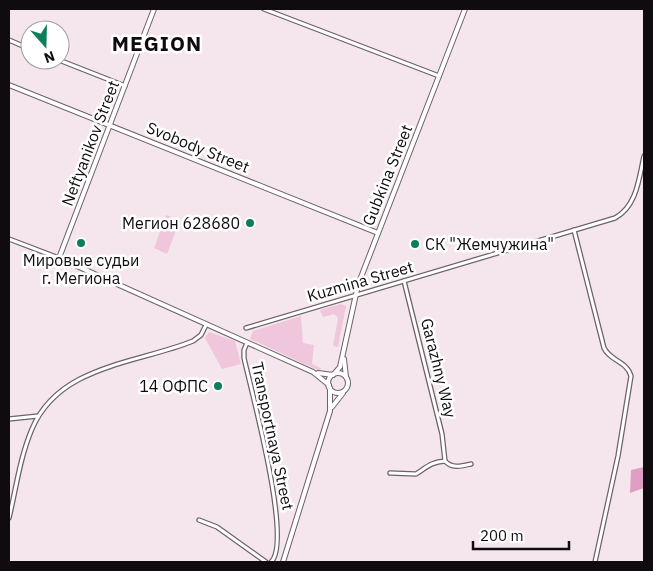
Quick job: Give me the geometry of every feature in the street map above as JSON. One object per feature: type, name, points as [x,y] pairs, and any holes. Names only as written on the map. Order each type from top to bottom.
[{"type":"main road","name":"Neftyanikov Street","points":[[59,258],[154,9]]},
{"type":"main road","name":"Gubkina Street","points":[[344,354],[355,296],[465,9]]},
{"type":"main road","name":"Svobody Street","points":[[9,85],[378,234]]},
{"type":"main road","points":[[59,258],[313,372],[324,379],[329,387],[338,393],[345,390]]},
{"type":"main road","points":[[330,411],[329,387],[340,367],[344,354]]},
{"type":"main road","points":[[330,411],[348,385],[344,354]]},
{"type":"main road","points":[[313,372],[334,375],[342,374],[347,379]]},
{"type":"main road","name":"Transportnaya Street","points":[[283,562],[330,411]]},
{"type":"street","points":[[264,9],[440,76]]},
{"type":"street","points":[[70,64],[125,86]]},
{"type":"street","name":"Kuzmina Street","points":[[246,328],[615,218],[627,209],[634,194],[644,156]]},
{"type":"street","points":[[574,230],[604,348],[610,356],[626,366],[631,376],[616,464],[594,562]]},
{"type":"street","points":[[9,239],[59,258]]},
{"type":"street","name":"Garazhny Way","points":[[404,281],[442,434],[445,460]]},
{"type":"street","points":[[9,518],[27,443],[38,416],[57,394],[73,383],[107,368],[193,342],[201,335],[206,325]]},
{"type":"street","name":"Transportnaya Street","points":[[247,343],[244,350],[244,358],[278,514],[277,552],[271,562]]},
{"type":"street","points":[[9,419],[38,416]]},
{"type":"street","points":[[390,473],[416,474],[430,463],[445,460],[448,464],[455,466],[472,464]]},
{"type":"street","points":[[199,520],[217,527],[266,562]]},
{"type":"shaded area","points":[[166,215],[180,220],[167,254],[154,248]]},
{"type":"shaded area","points":[[341,304],[346,306],[338,347],[333,346],[338,318],[334,314],[323,317],[320,310]]},
{"type":"shaded area","points":[[301,316],[303,343],[314,345],[312,364],[321,368],[320,371],[250,339],[253,331]]},
{"type":"shaded area","points":[[209,332],[235,341],[241,364],[222,369],[205,338]]},
{"type":"shaded area","points":[[644,467],[644,488],[630,493],[631,470]]},
{"type":"place","name":"Мегион 628680","points":[[250,223]]},
{"type":"place","name":"Мировые судьи г. Мегиона","points":[[81,243]]},
{"type":"place","name":"СК \"Жемчужина\"","points":[[415,244]]},
{"type":"place","name":"14 ОФПС","points":[[218,386]]},
{"type":"district","name":"MEGION","points":[[157,43]]}]
